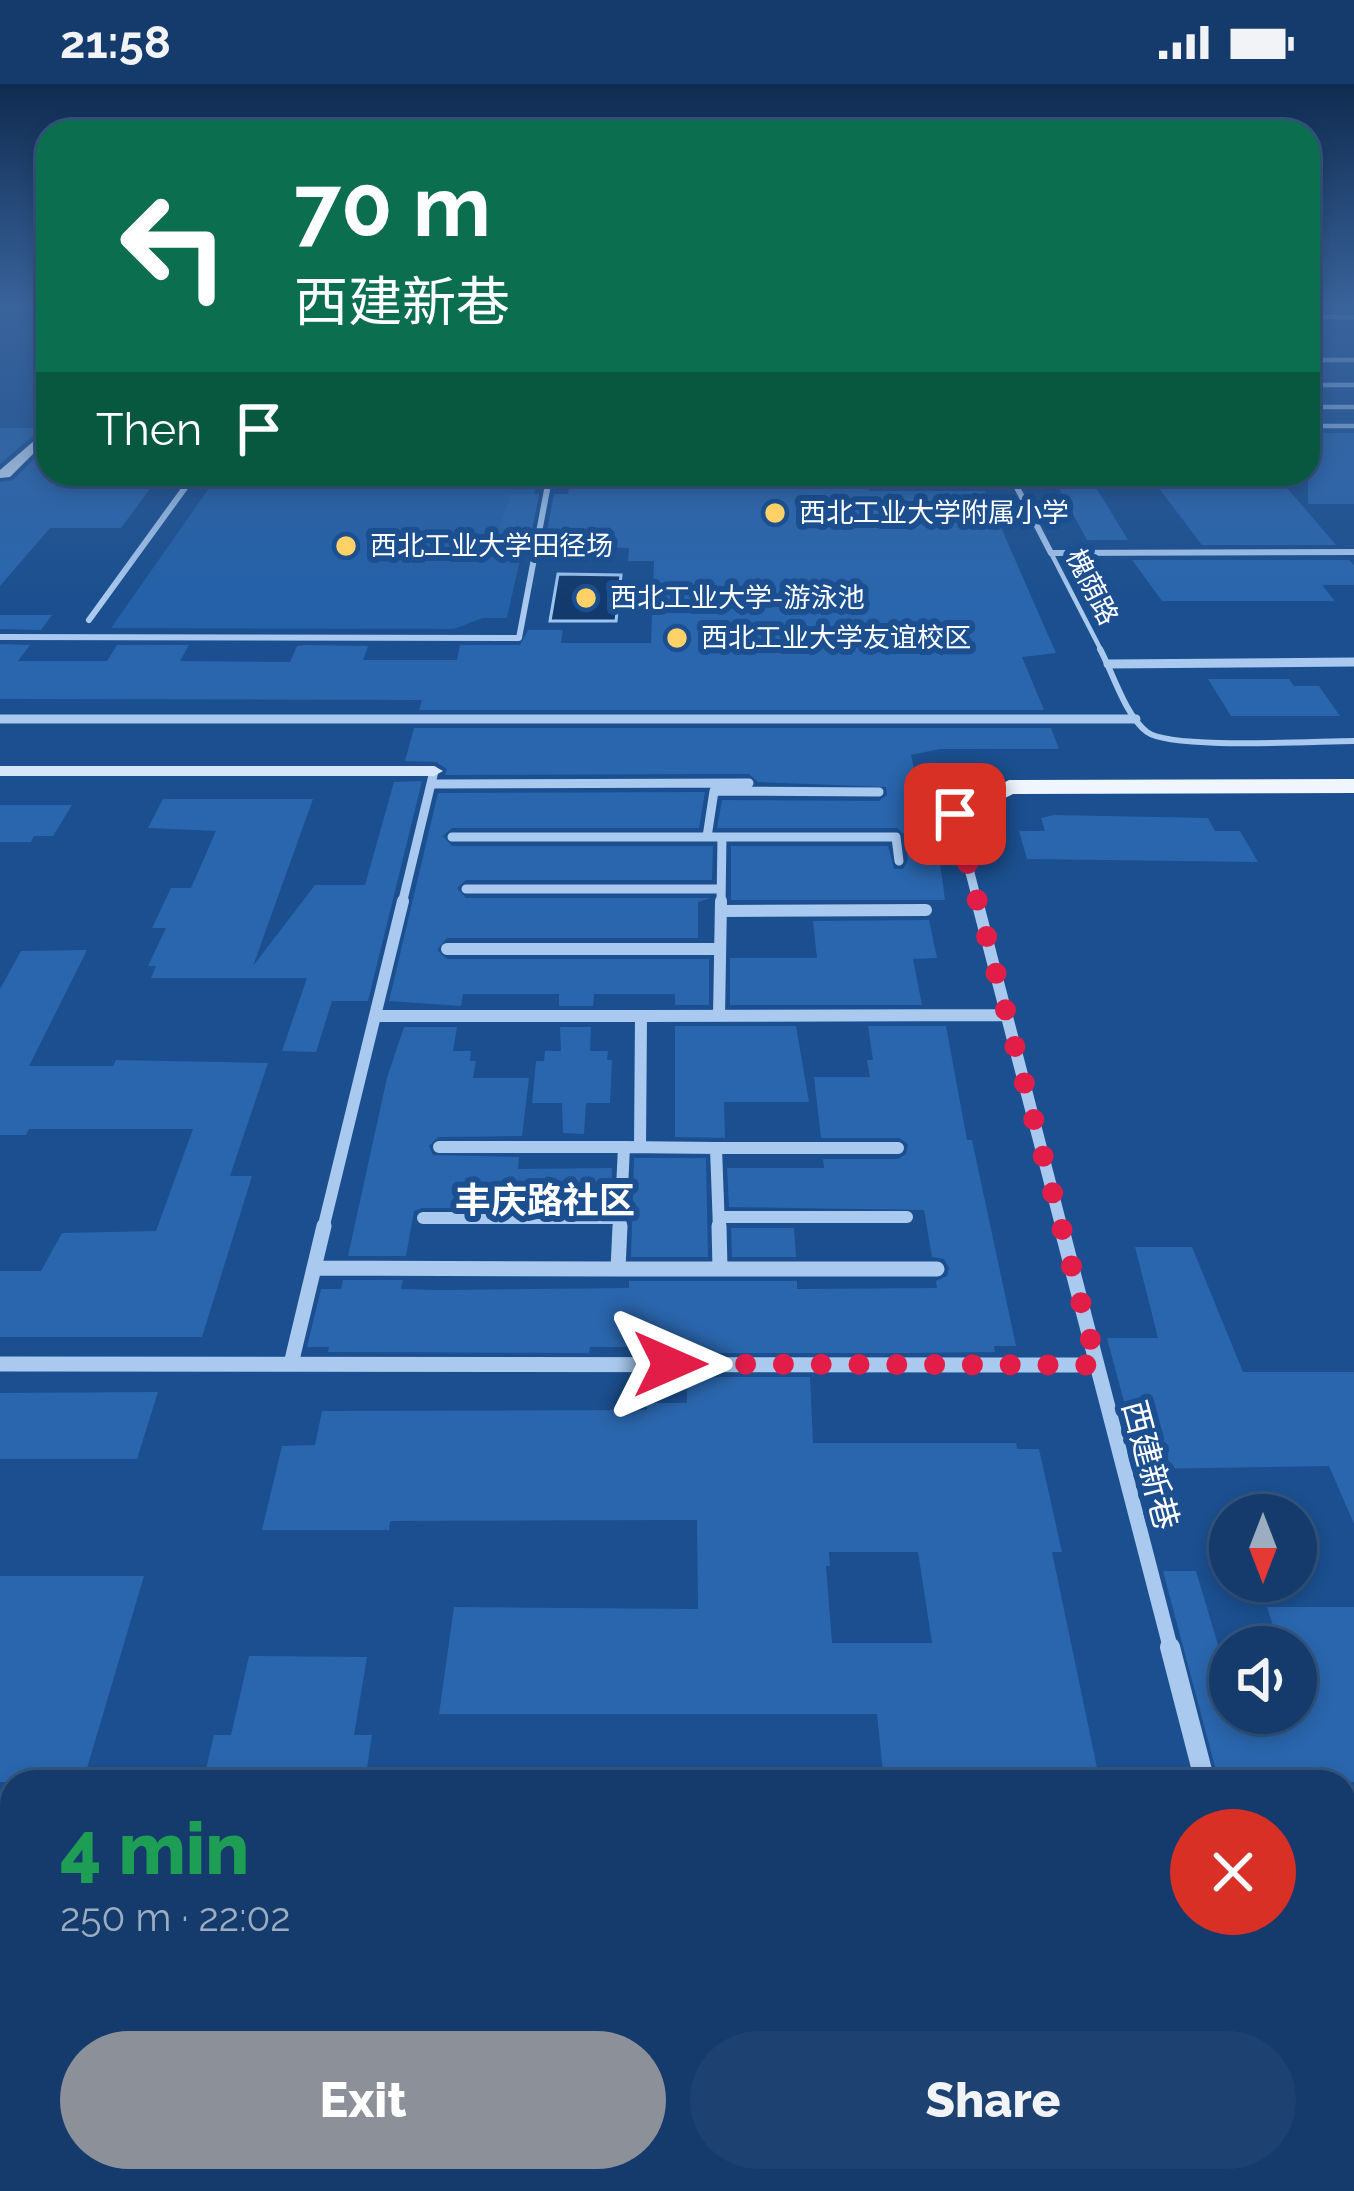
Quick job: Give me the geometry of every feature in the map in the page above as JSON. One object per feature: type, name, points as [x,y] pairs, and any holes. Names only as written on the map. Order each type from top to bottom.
[{"type":"main road","points":[[2,476],[36,443]]},
{"type":"main road","points":[[0,772],[433,777]]},
{"type":"main road","points":[[955,814],[1009,787],[1354,786]]},
{"type":"street","points":[[1320,426],[1354,426]]},
{"type":"street","points":[[89,620],[186,486]]},
{"type":"street","points":[[0,637],[519,638],[548,486]]},
{"type":"street","name":"槐荫路","points":[[1016,486],[1051,553]]},
{"type":"street","points":[[1051,553],[1354,552]]},
{"type":"street","points":[[1108,664],[1354,662]]},
{"type":"street","points":[[0,719],[1136,719]]},
{"type":"street","points":[[291,1364],[433,777],[748,783]]},
{"type":"street","points":[[707,837],[714,791],[879,791]]},
{"type":"street","name":"西建新巷","points":[[955,814],[1202,1770]]},
{"type":"street","points":[[452,837],[896,837],[899,861]]},
{"type":"street","points":[[718,1016],[722,837]]},
{"type":"street","points":[[466,889],[721,889]]},
{"type":"street","points":[[721,911],[926,910]]},
{"type":"street","points":[[447,949],[720,949]]},
{"type":"street","points":[[375,1016],[1006,1016]]},
{"type":"street","points":[[640,1147],[641,1016]]},
{"type":"street","points":[[439,1147],[898,1148]]},
{"type":"street","points":[[618,1269],[624,1147]]},
{"type":"street","points":[[716,1148],[721,1268]]},
{"type":"street","points":[[719,1217],[907,1217]]},
{"type":"street","points":[[423,1218],[620,1219]]},
{"type":"street","points":[[314,1268],[937,1269]]},
{"type":"street","points":[[0,1364],[1097,1365]]},
{"type":"lane","points":[[1320,407],[1354,407]]},
{"type":"lane","name":"槐荫路","points":[[1051,553],[1136,719]]},
{"type":"lane","points":[[1136,719],[1149,734],[1184,741],[1354,741]]},
{"type":"shaded area","name":"西北工业大学田径场","points":[[211,486],[536,486],[507,618],[483,618],[454,629],[111,628]]},
{"type":"shaded area","name":"西北工业大学-游泳池","points":[[558,574],[621,575],[616,621],[550,621]]},
{"type":"building","points":[[0,428],[36,428],[36,433],[0,464]]},
{"type":"building","points":[[1320,433],[1354,433],[1354,504],[1308,504],[1308,486],[1320,486]]},
{"type":"building","points":[[36,457],[36,486],[152,486],[121,528],[50,528],[0,586],[0,482],[13,480]]},
{"type":"building","points":[[569,486],[985,491],[1056,653],[1022,657],[1044,710],[419,710],[422,700],[0,699],[0,644],[30,645],[18,661],[107,661],[117,645],[189,645],[180,661],[290,662],[297,646],[307,645],[368,646],[363,660],[457,660],[460,645],[520,645],[528,630],[563,630],[561,643],[651,643],[654,561],[628,561],[629,548],[567,546],[570,531],[547,531],[554,494],[568,494]]},
{"type":"building","points":[[1058,486],[1095,486],[1128,540],[1087,540]]},
{"type":"building","points":[[1157,486],[1285,486],[1336,545],[1202,545]]},
{"type":"building","points":[[511,494],[539,494],[532,531],[499,528]]},
{"type":"building","points":[[1132,560],[1349,560],[1354,565],[1354,585],[1322,585],[1335,601],[1162,601]]},
{"type":"building","points":[[0,615],[52,615],[41,630],[0,629]]},
{"type":"building","points":[[1208,679],[1289,679],[1294,686],[1319,686],[1340,716],[1231,716]]},
{"type":"building","points":[[414,728],[1051,728],[1059,749],[940,749],[911,755],[931,848],[938,848],[945,900],[731,900],[731,846],[888,846],[894,869],[903,869],[908,860],[905,835],[897,828],[717,828],[722,800],[879,801],[887,795],[886,787],[758,782],[749,774],[445,775],[447,769],[436,762],[405,761]]},
{"type":"building","points":[[422,781],[368,1001],[332,1001],[316,1052],[282,1051],[307,978],[151,978],[156,966],[148,966],[166,928],[152,928],[171,888],[191,888],[216,831],[148,828],[163,799],[313,799],[253,966],[315,885],[365,885],[394,782]]},
{"type":"building","points":[[705,792],[699,828],[452,828],[443,836],[452,846],[713,846],[712,880],[466,880],[457,888],[466,898],[711,898],[698,902],[698,938],[447,938],[437,950],[447,959],[709,959],[709,1005],[675,1005],[675,994],[594,994],[593,1006],[559,1006],[559,994],[463,994],[461,1006],[389,1001],[438,793]]},
{"type":"building","points":[[0,805],[72,805],[53,836],[0,842]]},
{"type":"building","points":[[1041,818],[1208,818],[1215,831],[1240,831],[1258,862],[1027,859],[1019,831],[1045,831]]},
{"type":"building","points":[[929,920],[937,958],[913,959],[922,1005],[730,1005],[730,958],[817,958],[813,921]]},
{"type":"building","points":[[87,950],[29,1066],[113,1066],[116,1060],[268,1063],[230,1176],[252,1176],[202,1337],[0,1337],[0,1271],[41,1271],[62,1233],[156,1231],[193,1129],[29,1129],[26,1135],[0,1135],[0,989],[21,951]]},
{"type":"building","points":[[675,1026],[796,1026],[809,1102],[724,1102],[725,1138],[675,1137]]},
{"type":"building","points":[[868,1026],[946,1026],[967,1140],[972,1140],[1016,1346],[994,1346],[995,1352],[905,1353],[686,1353],[686,1347],[590,1347],[589,1353],[328,1352],[329,1347],[307,1347],[321,1289],[341,1289],[343,1280],[403,1280],[401,1289],[439,1290],[629,1288],[629,1281],[797,1281],[797,1289],[937,1288],[936,1281],[947,1276],[949,1268],[944,1259],[932,1257],[924,1210],[729,1207],[727,1168],[824,1168],[823,1159],[898,1159],[906,1154],[908,1144],[899,1138],[821,1138],[814,1077],[870,1077],[867,1060],[873,1060]]},
{"type":"building","points":[[404,1027],[457,1027],[453,1051],[471,1051],[470,1061],[476,1061],[473,1078],[529,1078],[522,1136],[438,1137],[429,1146],[433,1155],[519,1157],[518,1169],[612,1168],[611,1208],[422,1208],[414,1211],[406,1256],[348,1256],[387,1078]]},
{"type":"building","points":[[560,1027],[591,1027],[590,1051],[608,1051],[607,1060],[612,1060],[610,1103],[586,1103],[584,1134],[563,1133],[562,1103],[532,1103],[536,1061],[544,1061],[545,1051],[561,1051]]},
{"type":"building","points":[[634,1158],[706,1158],[708,1257],[631,1257]]},
{"type":"building","points":[[731,1228],[794,1228],[796,1257],[732,1257]]},
{"type":"building","points":[[1135,1247],[1192,1247],[1243,1372],[1354,1372],[1354,1524],[1329,1466],[1142,1469],[1107,1338],[1158,1338]]},
{"type":"building","points":[[687,1377],[810,1377],[813,1443],[1016,1443],[1017,1449],[1039,1449],[1062,1552],[1052,1552],[1097,1770],[883,1770],[877,1714],[439,1714],[454,1607],[698,1609],[697,1520],[390,1521],[389,1530],[262,1530],[282,1446],[315,1445],[322,1411],[647,1410],[647,1403],[687,1403]],"holes":[[[829,1552],[918,1552],[932,1643],[832,1643]]]},
{"type":"building","points":[[158,1392],[137,1459],[0,1459],[0,1393]]},
{"type":"building","points":[[1163,1571],[1196,1571],[1212,1626],[1209,1734],[1317,1734],[1317,1626],[1273,1626],[1267,1607],[1354,1607],[1354,1770],[1216,1770]]},
{"type":"building","points":[[0,1576],[144,1576],[86,1770],[0,1770]]},
{"type":"building","points":[[249,1656],[367,1657],[354,1735],[372,1735],[367,1770],[206,1770],[214,1735],[231,1735]]},
{"type":"place","name":"西北工业大学附属小学","points":[[775,513]]},
{"type":"place","name":"西北工业大学田径场","points":[[346,546]]},
{"type":"place","name":"西北工业大学-游泳池","points":[[586,598]]},
{"type":"place","name":"西北工业大学友谊校区","points":[[677,638]]},
{"type":"district","name":"丰庆路社区","points":[[545,1200]]},
{"type":"route","points":[[670,1364],[1097,1365],[955,814]]}]
